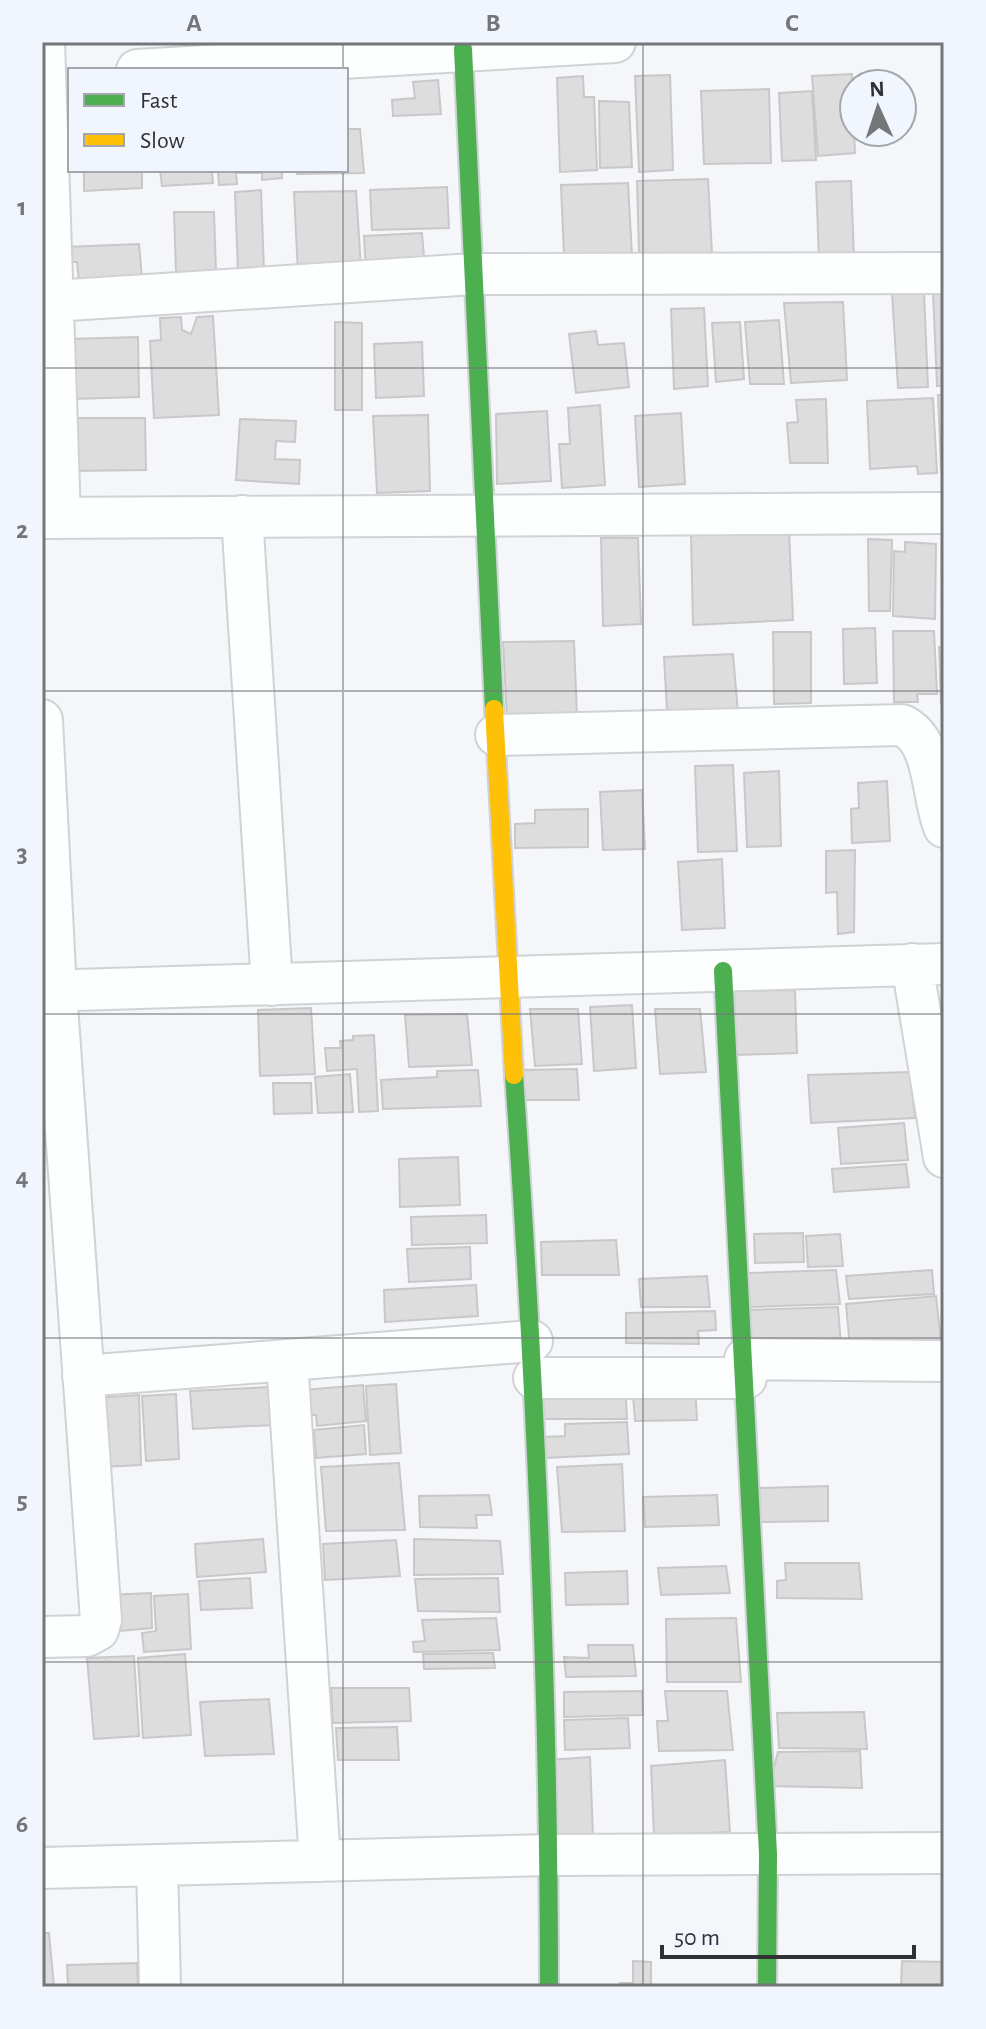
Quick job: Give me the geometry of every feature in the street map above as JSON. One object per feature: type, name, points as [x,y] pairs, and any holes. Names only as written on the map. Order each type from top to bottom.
[{"type":"street","points":[[168,68],[615,42]]},
{"type":"street","points":[[463,49],[507,979],[533,1360],[549,1855],[549,1987]]},
{"type":"street","points":[[50,67],[53,301],[51,518],[944,513]]},
{"type":"street","points":[[53,301],[474,274],[944,273]]},
{"type":"street","points":[[242,516],[272,985]]},
{"type":"street","points":[[42,720],[49,991],[101,1620],[98,1630],[87,1636],[42,1637]]},
{"type":"street","points":[[496,735],[902,725],[912,730],[934,753],[944,827]]},
{"type":"street","points":[[49,991],[928,964],[944,1157]]},
{"type":"street","points":[[723,971],[746,1368],[768,1854],[767,1987]]},
{"type":"street","points":[[83,1376],[287,1360],[533,1360],[746,1368],[944,1361]]},
{"type":"street","points":[[287,1360],[320,1861]]},
{"type":"street","points":[[42,1868],[549,1855],[944,1853]]},
{"type":"street","points":[[157,1865],[160,1987]]},
{"type":"building","points":[[670,75],[673,170],[639,172],[635,76]]},
{"type":"building","points":[[838,75],[838,148],[855,148],[855,153],[818,156],[812,76]]},
{"type":"building","points":[[583,76],[584,97],[594,97],[597,170],[560,172],[557,78]]},
{"type":"building","points":[[438,80],[441,114],[393,116],[392,100],[415,98],[413,82]]},
{"type":"building","points":[[769,89],[771,163],[704,164],[701,91]]},
{"type":"building","points":[[812,91],[816,160],[782,161],[779,93]]},
{"type":"building","points":[[599,101],[629,102],[632,167],[600,168]]},
{"type":"building","points":[[348,129],[360,129],[364,173],[297,174],[348,172]]},
{"type":"building","points":[[84,172],[142,172],[142,188],[84,191]]},
{"type":"building","points":[[160,172],[212,172],[213,183],[162,186]]},
{"type":"building","points":[[218,172],[282,172],[282,178],[262,180],[262,173],[236,173],[237,184],[219,185]]},
{"type":"building","points":[[708,179],[712,253],[639,254],[637,181]]},
{"type":"building","points":[[851,181],[854,257],[819,258],[816,182]]},
{"type":"building","points":[[628,183],[632,255],[564,255],[561,185]]},
{"type":"building","points":[[447,187],[449,228],[372,230],[370,190]]},
{"type":"building","points":[[261,190],[264,271],[238,272],[235,192]]},
{"type":"building","points":[[356,191],[361,268],[298,274],[294,192]]},
{"type":"building","points":[[174,212],[214,212],[216,271],[176,272]]},
{"type":"building","points":[[422,233],[425,269],[366,273],[364,236]]},
{"type":"building","points":[[139,244],[143,289],[80,291],[77,262],[67,262],[65,247]]},
{"type":"building","points":[[924,292],[928,387],[898,388],[892,293]]},
{"type":"building","points":[[933,292],[944,292],[944,386],[937,386]]},
{"type":"building","points":[[843,302],[847,380],[791,383],[784,303]]},
{"type":"building","points":[[704,308],[708,386],[674,389],[671,309]]},
{"type":"building","points":[[213,316],[219,415],[154,418],[150,341],[161,340],[160,318],[181,317],[182,330],[191,334],[197,317]]},
{"type":"building","points":[[779,320],[784,384],[750,384],[745,322]]},
{"type":"building","points":[[335,322],[362,323],[362,410],[335,410]]},
{"type":"building","points":[[740,322],[744,379],[716,382],[712,323]]},
{"type":"building","points":[[596,331],[598,345],[624,343],[629,387],[576,393],[569,334]]},
{"type":"building","points":[[138,337],[139,397],[72,399],[70,339]]},
{"type":"building","points":[[422,342],[424,396],[376,398],[374,344]]},
{"type":"building","points":[[938,395],[944,395],[944,469],[941,469]]},
{"type":"building","points":[[933,398],[937,473],[918,474],[917,466],[870,469],[867,401]]},
{"type":"building","points":[[826,399],[828,463],[790,463],[787,423],[798,422],[796,400]]},
{"type":"building","points":[[600,405],[605,485],[562,488],[559,444],[570,444],[568,408]]},
{"type":"building","points":[[547,411],[551,481],[497,484],[496,414]]},
{"type":"building","points":[[681,413],[685,484],[639,487],[635,416]]},
{"type":"building","points":[[428,415],[430,491],[377,493],[373,416]]},
{"type":"building","points":[[70,418],[145,418],[146,470],[70,471]]},
{"type":"building","points":[[240,419],[296,421],[295,442],[276,441],[275,459],[300,460],[299,484],[236,480]]},
{"type":"building","points":[[789,530],[793,620],[693,625],[691,534]]},
{"type":"building","points":[[601,538],[638,538],[641,624],[603,626]]},
{"type":"building","points":[[868,539],[892,540],[890,611],[869,611]]},
{"type":"building","points":[[905,542],[936,544],[935,619],[893,616],[894,551],[905,552]]},
{"type":"building","points":[[875,628],[877,683],[844,684],[843,629]]},
{"type":"building","points":[[893,631],[934,631],[937,694],[917,694],[918,702],[894,702]]},
{"type":"building","points":[[773,632],[811,632],[811,703],[774,704]]},
{"type":"building","points":[[574,641],[577,717],[507,718],[503,642]]},
{"type":"building","points":[[939,647],[944,647],[944,704],[941,704]]},
{"type":"building","points":[[733,654],[739,725],[668,728],[664,657]]},
{"type":"building","points":[[733,765],[737,851],[698,852],[695,766]]},
{"type":"building","points":[[779,771],[781,846],[747,847],[744,773]]},
{"type":"building","points":[[887,781],[890,841],[852,843],[851,809],[859,808],[858,783]]},
{"type":"building","points":[[642,790],[645,849],[603,850],[600,792]]},
{"type":"building","points":[[588,809],[588,847],[515,848],[515,824],[535,823],[535,810]]},
{"type":"building","points":[[855,850],[854,932],[838,934],[837,892],[826,893],[826,851]]},
{"type":"building","points":[[722,859],[725,928],[682,930],[678,862]]},
{"type":"building","points":[[795,990],[797,1053],[737,1055],[732,991]]},
{"type":"building","points":[[632,1005],[636,1068],[594,1071],[590,1007]]},
{"type":"building","points":[[311,1008],[315,1074],[260,1076],[258,1010]]},
{"type":"building","points":[[530,1009],[578,1009],[582,1064],[535,1066]]},
{"type":"building","points":[[655,1009],[700,1009],[706,1072],[660,1074]]},
{"type":"building","points":[[467,1014],[472,1065],[409,1067],[405,1015]]},
{"type":"building","points":[[374,1035],[378,1111],[359,1112],[357,1069],[327,1071],[325,1048],[341,1048],[340,1041],[353,1040],[353,1036]]},
{"type":"building","points":[[577,1069],[579,1100],[522,1100],[519,1070]]},
{"type":"building","points":[[478,1070],[481,1106],[383,1109],[381,1080],[437,1077],[437,1071]]},
{"type":"building","points":[[910,1072],[915,1118],[811,1123],[808,1075]]},
{"type":"building","points":[[350,1074],[353,1112],[318,1113],[315,1077]]},
{"type":"building","points":[[273,1083],[311,1083],[312,1113],[274,1114]]},
{"type":"building","points":[[904,1123],[908,1160],[841,1164],[838,1128]]},
{"type":"building","points":[[458,1157],[460,1205],[400,1207],[399,1159]]},
{"type":"building","points":[[906,1164],[909,1187],[834,1192],[832,1169]]},
{"type":"building","points":[[486,1215],[487,1243],[412,1245],[411,1217]]},
{"type":"building","points":[[803,1233],[804,1262],[755,1263],[754,1234]]},
{"type":"building","points":[[840,1234],[843,1266],[808,1267],[806,1236]]},
{"type":"building","points":[[616,1240],[619,1275],[542,1275],[541,1242]]},
{"type":"building","points":[[470,1247],[471,1279],[409,1282],[407,1249]]},
{"type":"building","points":[[836,1270],[840,1304],[750,1307],[747,1273]]},
{"type":"building","points":[[932,1270],[934,1294],[849,1299],[846,1276]]},
{"type":"building","points":[[707,1276],[710,1307],[641,1307],[639,1279]]},
{"type":"building","points":[[476,1285],[478,1316],[385,1322],[384,1290]]},
{"type":"building","points":[[936,1296],[941,1341],[850,1348],[846,1304]]},
{"type":"building","points":[[838,1307],[841,1345],[750,1350],[745,1310]]},
{"type":"building","points":[[715,1311],[716,1330],[698,1331],[699,1344],[626,1343],[626,1313]]},
{"type":"building","points":[[625,1383],[627,1419],[539,1419],[538,1384]]},
{"type":"building","points":[[632,1383],[695,1384],[697,1420],[635,1421]]},
{"type":"building","points":[[396,1384],[401,1453],[370,1455],[366,1386]]},
{"type":"building","points":[[363,1385],[366,1421],[317,1426],[316,1415],[304,1415],[303,1390]]},
{"type":"building","points":[[269,1387],[273,1425],[193,1429],[190,1391]]},
{"type":"building","points":[[176,1394],[179,1459],[146,1461],[142,1396]]},
{"type":"building","points":[[139,1395],[141,1465],[101,1467],[96,1398]]},
{"type":"building","points":[[627,1422],[629,1454],[545,1458],[544,1437],[565,1436],[565,1424]]},
{"type":"building","points":[[364,1425],[366,1454],[316,1458],[314,1430]]},
{"type":"building","points":[[399,1463],[405,1530],[326,1531],[321,1467]]},
{"type":"building","points":[[622,1464],[625,1531],[562,1532],[557,1467]]},
{"type":"building","points":[[828,1486],[828,1521],[760,1522],[759,1488]]},
{"type":"building","points":[[489,1495],[492,1515],[476,1515],[477,1528],[420,1527],[419,1496]]},
{"type":"building","points":[[717,1495],[719,1525],[645,1527],[643,1497]]},
{"type":"building","points":[[263,1539],[266,1572],[197,1577],[195,1544]]},
{"type":"building","points":[[414,1539],[500,1541],[503,1574],[414,1575]]},
{"type":"building","points":[[396,1540],[400,1576],[325,1580],[323,1544]]},
{"type":"building","points":[[785,1563],[859,1563],[862,1599],[777,1598],[777,1581],[786,1580]]},
{"type":"building","points":[[726,1566],[730,1593],[661,1595],[658,1568]]},
{"type":"building","points":[[627,1571],[628,1604],[566,1605],[565,1573]]},
{"type":"building","points":[[250,1578],[252,1608],[201,1610],[199,1581]]},
{"type":"building","points":[[498,1578],[500,1612],[418,1611],[415,1579]]},
{"type":"building","points":[[151,1593],[152,1628],[108,1632],[106,1595]]},
{"type":"building","points":[[188,1594],[191,1649],[144,1652],[142,1633],[156,1631],[154,1596]]},
{"type":"building","points":[[496,1618],[500,1650],[414,1652],[413,1642],[425,1641],[422,1620]]},
{"type":"building","points":[[736,1618],[741,1682],[667,1682],[666,1619]]},
{"type":"building","points":[[588,1645],[633,1645],[636,1676],[566,1677],[564,1657],[589,1658]]},
{"type":"building","points":[[493,1653],[495,1668],[424,1669],[423,1654]]},
{"type":"building","points":[[185,1654],[191,1735],[143,1738],[138,1658]]},
{"type":"building","points":[[134,1656],[139,1736],[94,1739],[87,1658]]},
{"type":"building","points":[[331,1688],[409,1688],[411,1721],[333,1723]]},
{"type":"building","points":[[642,1691],[643,1715],[564,1717],[564,1692]]},
{"type":"building","points":[[665,1691],[727,1691],[733,1750],[659,1751],[657,1721],[668,1721]]},
{"type":"building","points":[[269,1699],[274,1754],[205,1756],[200,1702]]},
{"type":"building","points":[[864,1712],[867,1749],[779,1748],[777,1713]]},
{"type":"building","points":[[628,1718],[630,1748],[565,1750],[564,1720]]},
{"type":"building","points":[[397,1727],[399,1760],[338,1760],[336,1728]]},
{"type":"building","points":[[860,1751],[862,1788],[769,1786],[778,1752]]},
{"type":"building","points":[[590,1757],[593,1837],[553,1836],[549,1760]]},
{"type":"building","points":[[725,1760],[730,1832],[654,1835],[651,1766]]},
{"type":"building","points":[[42,1933],[49,1933],[54,1987],[42,1987]]},
{"type":"building","points":[[633,1961],[651,1962],[651,1987],[620,1987],[620,1983],[633,1983]]},
{"type":"building","points":[[902,1961],[944,1962],[944,1987],[901,1987]]},
{"type":"building","points":[[137,1963],[138,1987],[68,1987],[67,1965]]},
{"type":"traffic: fast","points":[[463,49],[494,709]]},
{"type":"traffic: fast","points":[[723,971],[768,1854],[767,1987]]},
{"type":"traffic: fast","points":[[514,1075],[539,1531],[549,1987]]},
{"type":"traffic: slow","points":[[494,709],[514,1075]]}]
